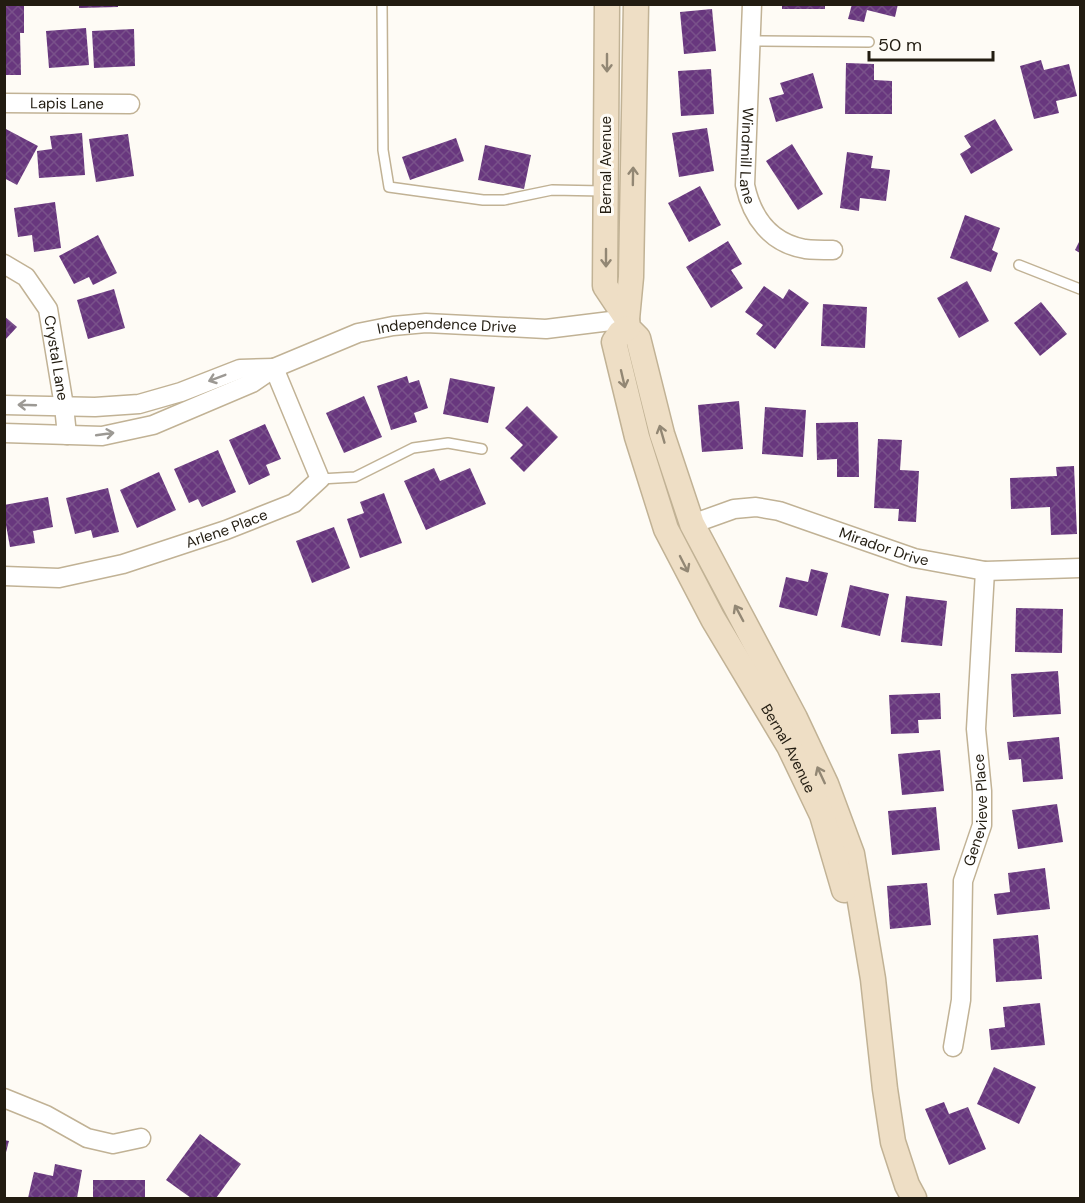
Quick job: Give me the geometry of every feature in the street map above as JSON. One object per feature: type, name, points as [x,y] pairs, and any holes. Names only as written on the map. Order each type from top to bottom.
[{"type":"main road","name":"Bernal Avenue","points":[[607,4],[605,286],[638,339],[662,434],[692,524],[795,718],[826,784],[852,854],[873,979],[893,1142],[907,1185],[914,1198]]},
{"type":"main road","name":"Bernal Avenue","points":[[636,4],[631,278],[628,323],[614,342],[637,437],[666,529],[713,620],[789,746],[822,815],[842,879],[859,958],[874,1120],[897,1198]]},
{"type":"street","name":"Windmill Lane","points":[[752,4],[745,185],[748,198],[754,213],[763,225],[777,237],[791,245],[806,249],[833,250]]},
{"type":"street","name":"Lapis Lane","points":[[4,103],[130,104]]},
{"type":"street","name":"Crystal Lane","points":[[4,264],[26,277],[48,309],[64,406],[66,435]]},
{"type":"street","name":"Independence Drive","points":[[4,434],[102,436],[153,425],[252,383],[274,368],[358,333],[393,326],[426,323],[546,329],[628,323]]},
{"type":"street","name":"Independence Drive","points":[[4,405],[95,407],[139,404],[181,392],[240,369],[274,368]]},
{"type":"street","points":[[274,368],[320,479]]},
{"type":"street","name":"Arlene Place","points":[[4,576],[59,578],[123,564],[225,530],[294,503],[320,479]]},
{"type":"street","name":"Mirador Drive","points":[[692,524],[734,509],[756,507],[779,511],[914,558],[985,571],[1080,568]]},
{"type":"street","name":"Genevieve Place","points":[[953,1047],[961,1000],[963,881],[982,825],[982,791],[976,729],[985,571]]},
{"type":"street","points":[[4,1098],[46,1115],[87,1138],[113,1144],[141,1138]]},
{"type":"lane","points":[[382,4],[383,150],[389,187],[483,200],[504,200],[552,190],[606,191]]},
{"type":"lane","points":[[751,41],[869,42]]},
{"type":"lane","points":[[1018,265],[1080,289]]},
{"type":"lane","points":[[320,479],[355,477],[413,448],[448,443],[482,449]]},
{"type":"building","points":[[4,4],[24,4],[24,33],[20,33],[21,75],[4,75]]},
{"type":"building","points":[[79,4],[118,4],[118,7],[79,8]]},
{"type":"building","points":[[782,4],[825,4],[825,9],[782,9]]},
{"type":"building","points":[[852,4],[898,4],[895,17],[867,10],[864,22],[848,19]]},
{"type":"building","points":[[712,9],[716,51],[684,54],[680,12]]},
{"type":"building","points":[[86,28],[89,65],[49,68],[46,31]]},
{"type":"building","points":[[134,29],[135,66],[94,68],[92,31]]},
{"type":"building","points":[[1041,60],[1044,70],[1069,64],[1077,96],[1056,101],[1059,113],[1034,119],[1020,66]]},
{"type":"building","points":[[846,63],[874,64],[874,80],[892,81],[892,114],[845,114]]},
{"type":"building","points":[[711,69],[714,114],[681,116],[678,71]]},
{"type":"building","points":[[813,73],[823,108],[776,122],[769,98],[784,94],[780,83]]},
{"type":"building","points":[[995,119],[1013,150],[971,174],[960,154],[971,147],[964,136]]},
{"type":"building","points":[[4,128],[38,146],[17,185],[4,178]]},
{"type":"building","points":[[707,128],[714,171],[679,177],[672,133]]},
{"type":"building","points":[[82,133],[85,175],[39,178],[37,151],[52,149],[50,136]]},
{"type":"building","points":[[128,134],[134,176],[96,182],[89,139]]},
{"type":"building","points":[[456,138],[464,161],[410,180],[402,157]]},
{"type":"building","points":[[792,144],[823,194],[798,210],[766,161]]},
{"type":"building","points":[[485,145],[531,155],[524,189],[478,180]]},
{"type":"building","points":[[847,152],[873,156],[871,168],[890,170],[886,201],[860,198],[859,211],[840,208]]},
{"type":"building","points":[[700,186],[721,225],[689,242],[668,203]]},
{"type":"building","points":[[55,202],[61,248],[34,252],[32,235],[18,237],[14,208]]},
{"type":"building","points":[[965,215],[1000,228],[992,250],[998,253],[991,272],[950,258]]},
{"type":"building","points":[[98,235],[117,273],[93,285],[89,277],[74,284],[59,256]]},
{"type":"building","points":[[1080,240],[1080,253],[1075,250]]},
{"type":"building","points":[[728,241],[742,264],[731,270],[743,288],[711,308],[686,267]]},
{"type":"building","points":[[967,281],[989,321],[959,338],[937,298]]},
{"type":"building","points":[[764,286],[783,299],[789,289],[809,303],[775,349],[756,334],[763,325],[745,312]]},
{"type":"building","points":[[114,289],[125,328],[88,339],[77,300]]},
{"type":"building","points":[[1041,302],[1067,334],[1040,356],[1014,323]]},
{"type":"building","points":[[823,304],[867,307],[865,348],[821,346]]},
{"type":"building","points":[[4,316],[17,327],[4,341]]},
{"type":"building","points":[[407,376],[409,383],[419,380],[428,408],[414,413],[417,422],[391,430],[377,386]]},
{"type":"building","points":[[450,378],[495,387],[488,423],[443,414]]},
{"type":"building","points":[[364,396],[382,437],[344,453],[326,413]]},
{"type":"building","points":[[739,401],[743,449],[702,452],[698,405]]},
{"type":"building","points":[[527,406],[558,437],[524,472],[510,458],[523,445],[505,428]]},
{"type":"building","points":[[765,407],[806,410],[803,457],[762,454]]},
{"type":"building","points":[[858,422],[859,477],[837,477],[837,459],[817,460],[816,423]]},
{"type":"building","points":[[265,424],[281,459],[266,465],[270,475],[249,485],[229,440]]},
{"type":"building","points":[[878,439],[902,440],[900,470],[919,471],[916,522],[898,521],[899,509],[874,508]]},
{"type":"building","points":[[218,450],[236,492],[202,507],[198,499],[189,503],[174,469]]},
{"type":"building","points":[[1074,466],[1077,534],[1051,535],[1050,507],[1011,509],[1010,478],[1057,476],[1056,467]]},
{"type":"building","points":[[434,468],[440,481],[470,468],[486,504],[426,530],[404,481]]},
{"type":"building","points":[[159,472],[176,510],[137,528],[120,490]]},
{"type":"building","points":[[108,488],[119,532],[93,538],[91,530],[75,534],[66,498]]},
{"type":"building","points":[[384,493],[402,543],[360,558],[347,519],[364,513],[360,502]]},
{"type":"building","points":[[48,497],[53,527],[33,531],[35,543],[10,547],[4,505]]},
{"type":"building","points":[[334,527],[350,568],[312,583],[296,541]]},
{"type":"building","points":[[811,569],[828,573],[817,616],[779,607],[786,577],[808,582]]},
{"type":"building","points":[[850,585],[889,594],[880,636],[841,627]]},
{"type":"building","points":[[906,596],[947,601],[942,646],[901,642]]},
{"type":"building","points":[[1016,608],[1063,609],[1062,653],[1015,652]]},
{"type":"building","points":[[1058,671],[1061,714],[1013,717],[1011,674]]},
{"type":"building","points":[[940,693],[941,719],[918,720],[919,733],[891,734],[889,695]]},
{"type":"building","points":[[1059,737],[1063,779],[1023,782],[1021,759],[1009,760],[1007,742]]},
{"type":"building","points":[[940,750],[944,791],[902,795],[898,754]]},
{"type":"building","points":[[1057,804],[1063,842],[1018,849],[1012,810]]},
{"type":"building","points":[[936,807],[940,850],[892,855],[888,811]]},
{"type":"building","points":[[1045,868],[1050,909],[997,915],[994,894],[1010,892],[1008,873]]},
{"type":"building","points":[[927,883],[931,925],[890,929],[887,886]]},
{"type":"building","points":[[1038,935],[1042,979],[996,982],[993,939]]},
{"type":"building","points":[[1040,1003],[1045,1045],[991,1050],[989,1029],[1005,1027],[1003,1007]]},
{"type":"building","points":[[994,1067],[1036,1087],[1019,1124],[977,1104]]},
{"type":"building","points":[[944,1102],[949,1114],[968,1107],[986,1149],[949,1165],[925,1109]]},
{"type":"building","points":[[200,1134],[241,1164],[216,1198],[191,1198],[166,1180]]},
{"type":"building","points":[[4,1140],[9,1141],[5,1156],[4,1156]]},
{"type":"building","points":[[55,1164],[82,1170],[77,1198],[28,1198],[34,1172],[53,1176]]},
{"type":"building","points":[[93,1180],[145,1180],[145,1198],[93,1198]]}]
